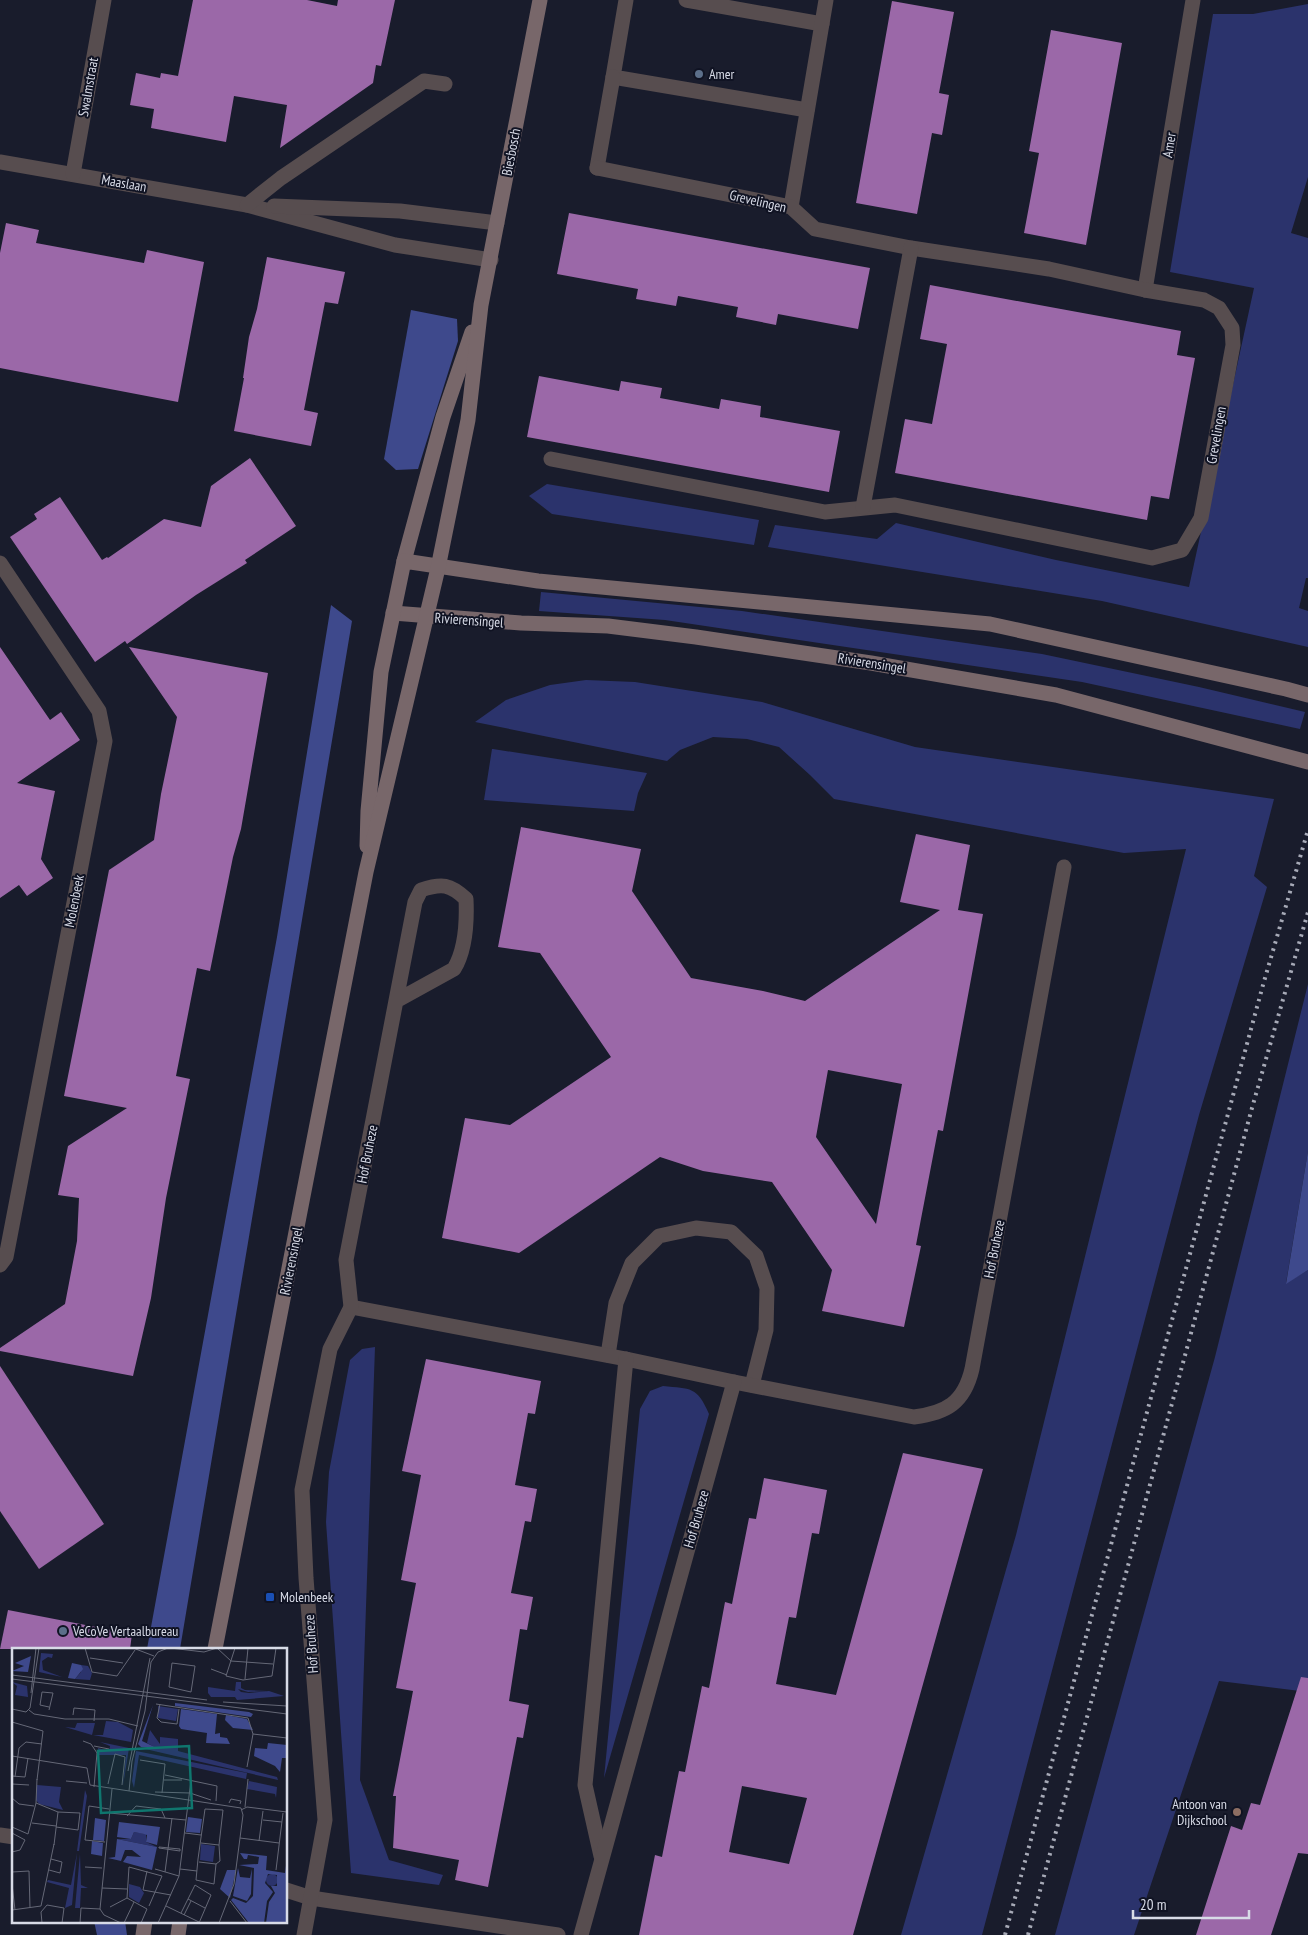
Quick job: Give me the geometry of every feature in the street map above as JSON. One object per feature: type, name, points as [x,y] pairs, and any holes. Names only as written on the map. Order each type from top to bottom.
[{"type":"street","name":"Swalmstraat","points":[[73,174],[104,0]]},
{"type":"street","name":"Biesbosch","points":[[438,568],[468,420],[481,305],[540,0]]},
{"type":"street","points":[[626,0],[613,77],[808,110]]},
{"type":"street","points":[[686,0],[822,24]]},
{"type":"street","points":[[791,207],[826,0]]},
{"type":"street","name":"Amer","points":[[1145,290],[1193,0]]},
{"type":"street","name":"Grevelingen","points":[[551,459],[825,512],[895,505],[1152,558],[1182,550],[1202,518],[1233,345],[1232,328],[1219,308],[1204,300],[1145,290],[1049,269],[911,248],[815,229],[791,207],[597,168],[613,77]]},
{"type":"street","points":[[247,205],[281,178],[424,81],[446,84]]},
{"type":"street","name":"Maaslaan","points":[[0,162],[247,205],[395,245],[491,260]]},
{"type":"street","name":"Maaslaan","points":[[247,205],[400,211],[497,223]]},
{"type":"street","points":[[863,507],[911,248]]},
{"type":"street","name":"Biesbosch","points":[[404,561],[443,417],[481,305]]},
{"type":"street","points":[[404,561],[438,568],[538,580],[990,624],[1308,695]]},
{"type":"street","name":"Rivierensingel","points":[[366,872],[368,811],[382,672],[404,561]]},
{"type":"street","name":"Molenbeek","points":[[0,563],[99,710],[106,741],[6,1257],[0,1265]]},
{"type":"street","name":"Rivierensingel","points":[[216,1648],[366,872],[438,568]]},
{"type":"street","name":"Rivierensingel","points":[[393,613],[427,617],[608,626],[872,663],[1056,695],[1308,762]]},
{"type":"street","name":"Hof Bruheze","points":[[351,1307],[626,1358],[734,1382],[914,1417],[934,1414],[954,1405],[969,1381],[1064,868]]},
{"type":"street","name":"Hof Bruheze","points":[[304,1935],[325,1820],[306,1578],[302,1490],[330,1349],[351,1307],[346,1260],[415,902],[421,890],[438,885],[455,888],[466,899],[467,917],[459,960],[454,969],[396,1001]]},
{"type":"street","points":[[608,1355],[616,1303],[632,1264],[659,1236],[696,1228],[731,1232],[756,1256],[767,1288],[766,1330],[752,1385]]},
{"type":"street","name":"Hof Bruheze","points":[[602,1858],[585,1785],[626,1358]]},
{"type":"street","name":"Hof Bruheze","points":[[581,1935],[734,1382]]},
{"type":"street","points":[[288,1891],[311,1898],[558,1935]]},
{"type":"street","points":[[143,1935],[145,1922]]},
{"type":"street","points":[[178,1935],[180,1922]]},
{"type":"shaded area","points":[[1308,4],[1308,177],[1291,233],[1308,238],[1308,578],[1306,578],[1299,608],[1308,611],[1308,647],[1102,601],[768,547],[775,525],[877,539],[896,523],[1056,560],[1189,587],[1254,288],[1170,272],[1213,14],[1253,14]]},
{"type":"shaded area","points":[[411,310],[457,319],[458,341],[418,469],[396,470],[384,459]]},
{"type":"shaded area","points":[[547,484],[759,520],[754,545],[552,514],[529,496]]},
{"type":"shaded area","points":[[541,592],[742,611],[1042,654],[1199,687],[1305,712],[1300,729],[1082,682],[665,620],[539,611]]},
{"type":"shaded area","points":[[331,605],[352,621],[180,1648],[147,1648],[277,937]]},
{"type":"shaded area","points":[[586,680],[635,682],[762,702],[915,747],[1274,799],[1254,876],[1267,887],[1199,1115],[982,1935],[901,1935],[1016,1535],[1186,849],[1124,853],[834,799],[779,747],[747,739],[713,737],[680,750],[667,761],[475,722],[506,700],[550,685]]},
{"type":"shaded area","points":[[492,749],[647,773],[638,793],[634,811],[484,800]]},
{"type":"shaded area","points":[[1308,984],[1308,1151],[1286,1283],[1308,1270],[1308,1692],[1219,1681],[1134,1935],[1055,1935],[1215,1357]]},
{"type":"shaded area","points":[[1308,1151],[1308,1270],[1286,1284]]},
{"type":"shaded area","points":[[375,1347],[360,1780],[389,1860],[443,1875],[439,1885],[351,1873],[326,1522],[329,1472],[350,1360],[362,1349]]},
{"type":"shaded area","points":[[663,1386],[687,1389],[697,1394],[709,1414],[604,1778],[640,1409],[650,1391]]},
{"type":"shaded area","points":[[94,1922],[125,1922],[127,1935],[97,1935]]},
{"type":"building","points":[[193,0],[307,0],[337,6],[338,0],[395,0],[381,66],[376,65],[373,83],[280,148],[287,105],[234,96],[226,142],[151,128],[154,109],[130,105],[136,73],[160,78],[161,73],[178,76]]},
{"type":"building","points":[[892,1],[954,12],[939,93],[949,95],[942,135],[932,133],[917,214],[856,203]]},
{"type":"building","points":[[1051,30],[1122,43],[1086,245],[1024,233],[1039,153],[1029,151]]},
{"type":"building","points":[[569,213],[870,268],[858,329],[778,314],[776,325],[736,317],[738,307],[678,296],[676,306],[636,299],[638,289],[557,274]]},
{"type":"building","points":[[6,223],[39,230],[36,243],[144,263],[147,250],[204,262],[178,402],[0,368],[0,253]]},
{"type":"building","points":[[267,257],[345,272],[338,304],[325,302],[304,410],[318,413],[311,446],[234,431],[244,378],[249,337],[257,309]]},
{"type":"building","points":[[930,285],[1181,331],[1177,355],[1195,358],[1169,499],[1151,496],[1147,520],[895,473],[905,419],[932,424],[947,344],[920,339]]},
{"type":"building","points":[[539,376],[619,391],[621,381],[662,388],[660,398],[719,409],[721,399],[761,406],[760,417],[840,431],[829,492],[527,437]]},
{"type":"building","points":[[250,458],[296,526],[245,560],[247,563],[196,595],[127,644],[125,641],[95,662],[10,537],[37,519],[34,514],[60,497],[102,560],[108,558],[164,519],[201,527],[211,486]]},
{"type":"building","points":[[0,647],[50,720],[61,712],[80,740],[17,783],[55,791],[41,859],[53,878],[27,896],[19,885],[0,898]]},
{"type":"building","points":[[129,647],[268,673],[241,829],[233,857],[210,971],[197,968],[176,1076],[190,1079],[166,1198],[151,1298],[133,1376],[0,1351],[0,1348],[65,1304],[77,1241],[79,1198],[58,1195],[68,1146],[127,1108],[64,1096],[109,870],[154,840],[161,794],[177,717]]},
{"type":"building","points":[[521,827],[641,849],[632,891],[691,978],[805,1001],[940,910],[900,902],[916,834],[970,845],[958,910],[983,914],[943,1131],[938,1130],[916,1245],[921,1246],[904,1327],[822,1311],[832,1270],[772,1182],[703,1171],[660,1157],[519,1253],[442,1238],[465,1118],[510,1125],[611,1057],[540,953],[498,947]],"holes":[[[828,1070],[902,1084],[876,1224],[816,1137]]]},
{"type":"building","points":[[426,1359],[541,1381],[535,1414],[528,1413],[515,1485],[537,1489],[531,1522],[525,1521],[511,1593],[533,1597],[527,1630],[520,1629],[509,1701],[529,1705],[523,1738],[517,1737],[488,1887],[455,1880],[459,1860],[393,1848],[396,1796],[393,1796],[413,1691],[396,1688],[416,1583],[401,1580],[421,1475],[402,1471]]},
{"type":"building","points":[[0,1366],[104,1524],[39,1569],[0,1511]]},
{"type":"building","points":[[903,1453],[983,1469],[853,1935],[639,1935],[655,1855],[662,1857],[679,1771],[685,1772],[702,1686],[709,1688],[725,1602],[732,1604],[749,1518],[756,1519],[764,1478],[827,1490],[819,1534],[812,1533],[796,1618],[789,1617],[776,1684],[836,1695]],"holes":[[[742,1786],[807,1798],[789,1864],[729,1852]]]},
{"type":"building","points":[[8,1610],[132,1634],[130,1648],[0,1649]]},
{"type":"building","points":[[1301,1677],[1308,1678],[1308,1854],[1298,1853],[1271,1935],[1196,1935],[1231,1826],[1242,1830],[1251,1803],[1260,1805]]},
{"type":"railway","points":[[1005,1935],[1263,985],[1308,830]]},
{"type":"railway","points":[[1028,1935],[1252,1108],[1308,912]]},
{"type":"place","name":"Amer","points":[[699,74]]},
{"type":"place","name":"Molenbeek","points":[[270,1597]]},
{"type":"place","name":"VeCoVe Vertaalbureau","points":[[63,1631]]},
{"type":"place","name":"Antoon van Dijkschool","points":[[1237,1812]]}]
